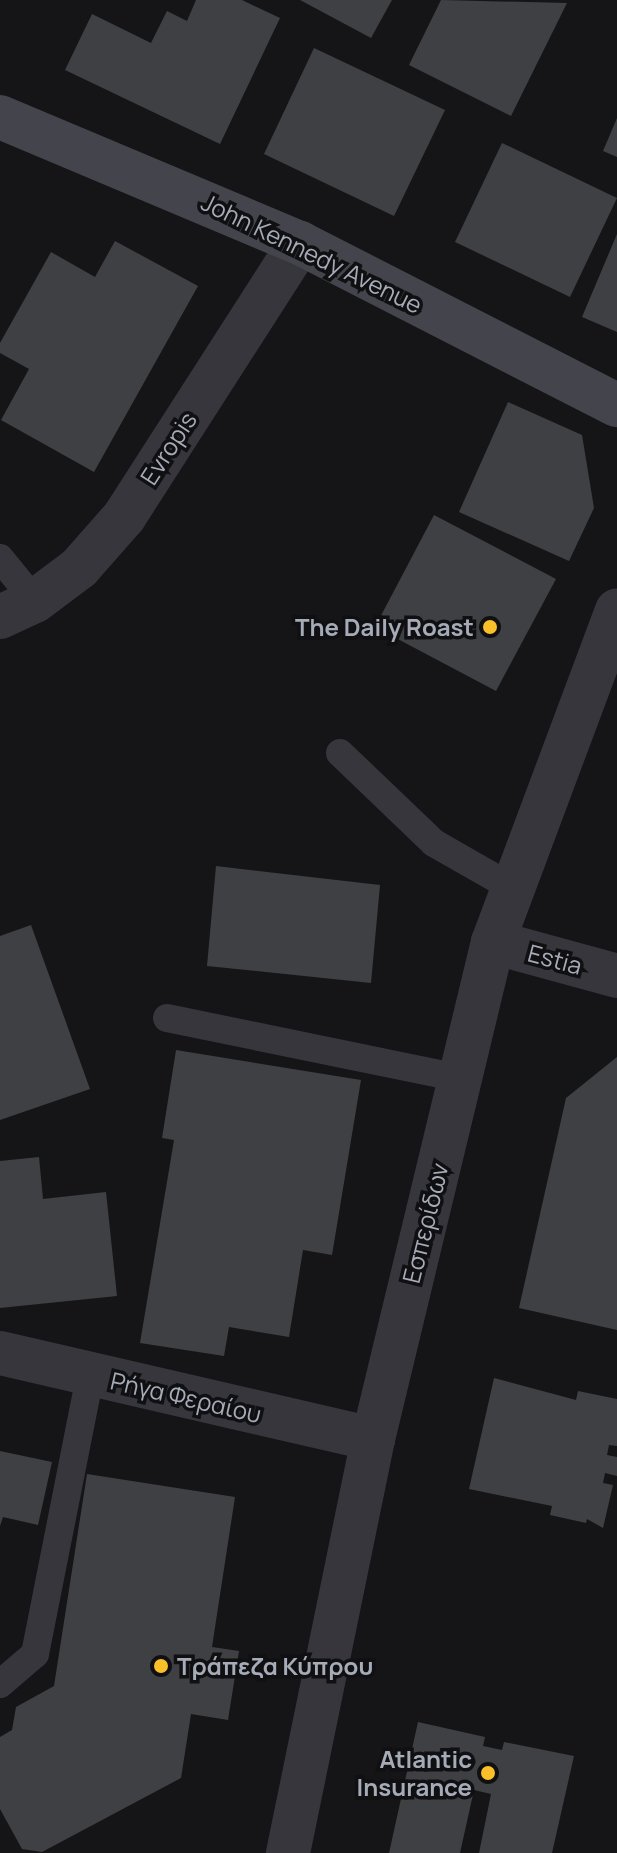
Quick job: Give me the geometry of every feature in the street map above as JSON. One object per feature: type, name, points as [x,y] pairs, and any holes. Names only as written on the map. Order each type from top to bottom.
[{"type":"main road","name":"John Kennedy Avenue","points":[[0,117],[300,243],[617,405]]},
{"type":"street","name":"Evropis","points":[[18,609],[79,568],[124,517],[300,243]]},
{"type":"street","name":"Εσπερίδων","points":[[288,1853],[373,1439],[493,942],[617,610]]},
{"type":"street","name":"Estia","points":[[493,942],[617,976]]},
{"type":"street","name":"Ρήγα Φεραίου","points":[[0,1353],[373,1439]]},
{"type":"lane","points":[[0,558],[18,609]]},
{"type":"lane","points":[[340,753],[434,843],[513,888]]},
{"type":"lane","points":[[167,1018],[460,1078]]},
{"type":"lane","points":[[0,1684],[35,1654],[90,1375]]},
{"type":"building","points":[[196,0],[242,0],[280,18],[220,144],[65,70],[92,14],[151,43],[167,11],[187,21]]},
{"type":"building","points":[[300,0],[392,0],[371,38]]},
{"type":"building","points":[[441,0],[567,3],[511,116],[409,65]]},
{"type":"building","points":[[314,48],[445,110],[394,216],[264,154]]},
{"type":"building","points":[[617,118],[617,157],[603,151]]},
{"type":"building","points":[[502,143],[617,198],[570,297],[455,242]]},
{"type":"building","points":[[617,234],[617,332],[582,317]]},
{"type":"building","points":[[115,241],[198,286],[94,472],[1,420],[29,369],[0,353],[0,343],[51,252],[95,277]]},
{"type":"building","points":[[508,402],[582,435],[594,508],[569,561],[459,512]]},
{"type":"building","points":[[434,515],[556,579],[496,691],[375,627]]},
{"type":"building","points":[[216,866],[380,885],[371,983],[207,966]]},
{"type":"building","points":[[31,925],[90,1089],[0,1120],[0,936]]},
{"type":"building","points":[[176,1050],[361,1080],[332,1255],[303,1250],[289,1337],[229,1327],[224,1356],[140,1343],[174,1140],[162,1138]]},
{"type":"building","points":[[617,1057],[617,1330],[519,1308],[566,1098]]},
{"type":"building","points":[[39,1157],[43,1199],[106,1192],[117,1296],[0,1308],[0,1161]]},
{"type":"building","points":[[494,1378],[576,1400],[578,1391],[617,1399],[617,1446],[609,1445],[607,1455],[617,1457],[617,1476],[605,1473],[603,1483],[613,1485],[603,1528],[587,1519],[586,1523],[550,1515],[552,1506],[469,1489]]},
{"type":"building","points":[[0,1451],[52,1462],[38,1525],[3,1517],[0,1526]]},
{"type":"building","points":[[87,1474],[235,1497],[212,1647],[239,1651],[228,1720],[191,1714],[181,1778],[42,1852],[22,1849],[0,1809],[0,1737],[12,1730],[16,1707],[54,1686]]},
{"type":"building","name":"Atlantic Insurance","points":[[418,1722],[485,1737],[483,1746],[502,1750],[504,1742],[574,1756],[552,1853],[479,1853],[491,1794],[474,1790],[460,1853],[389,1853]]},
{"type":"place","name":"The Daily Roast","points":[[490,627]]},
{"type":"place","name":"Τράπεζα Κύπρου","points":[[161,1666]]},
{"type":"place","name":"Atlantic Insurance","points":[[488,1773]]}]
